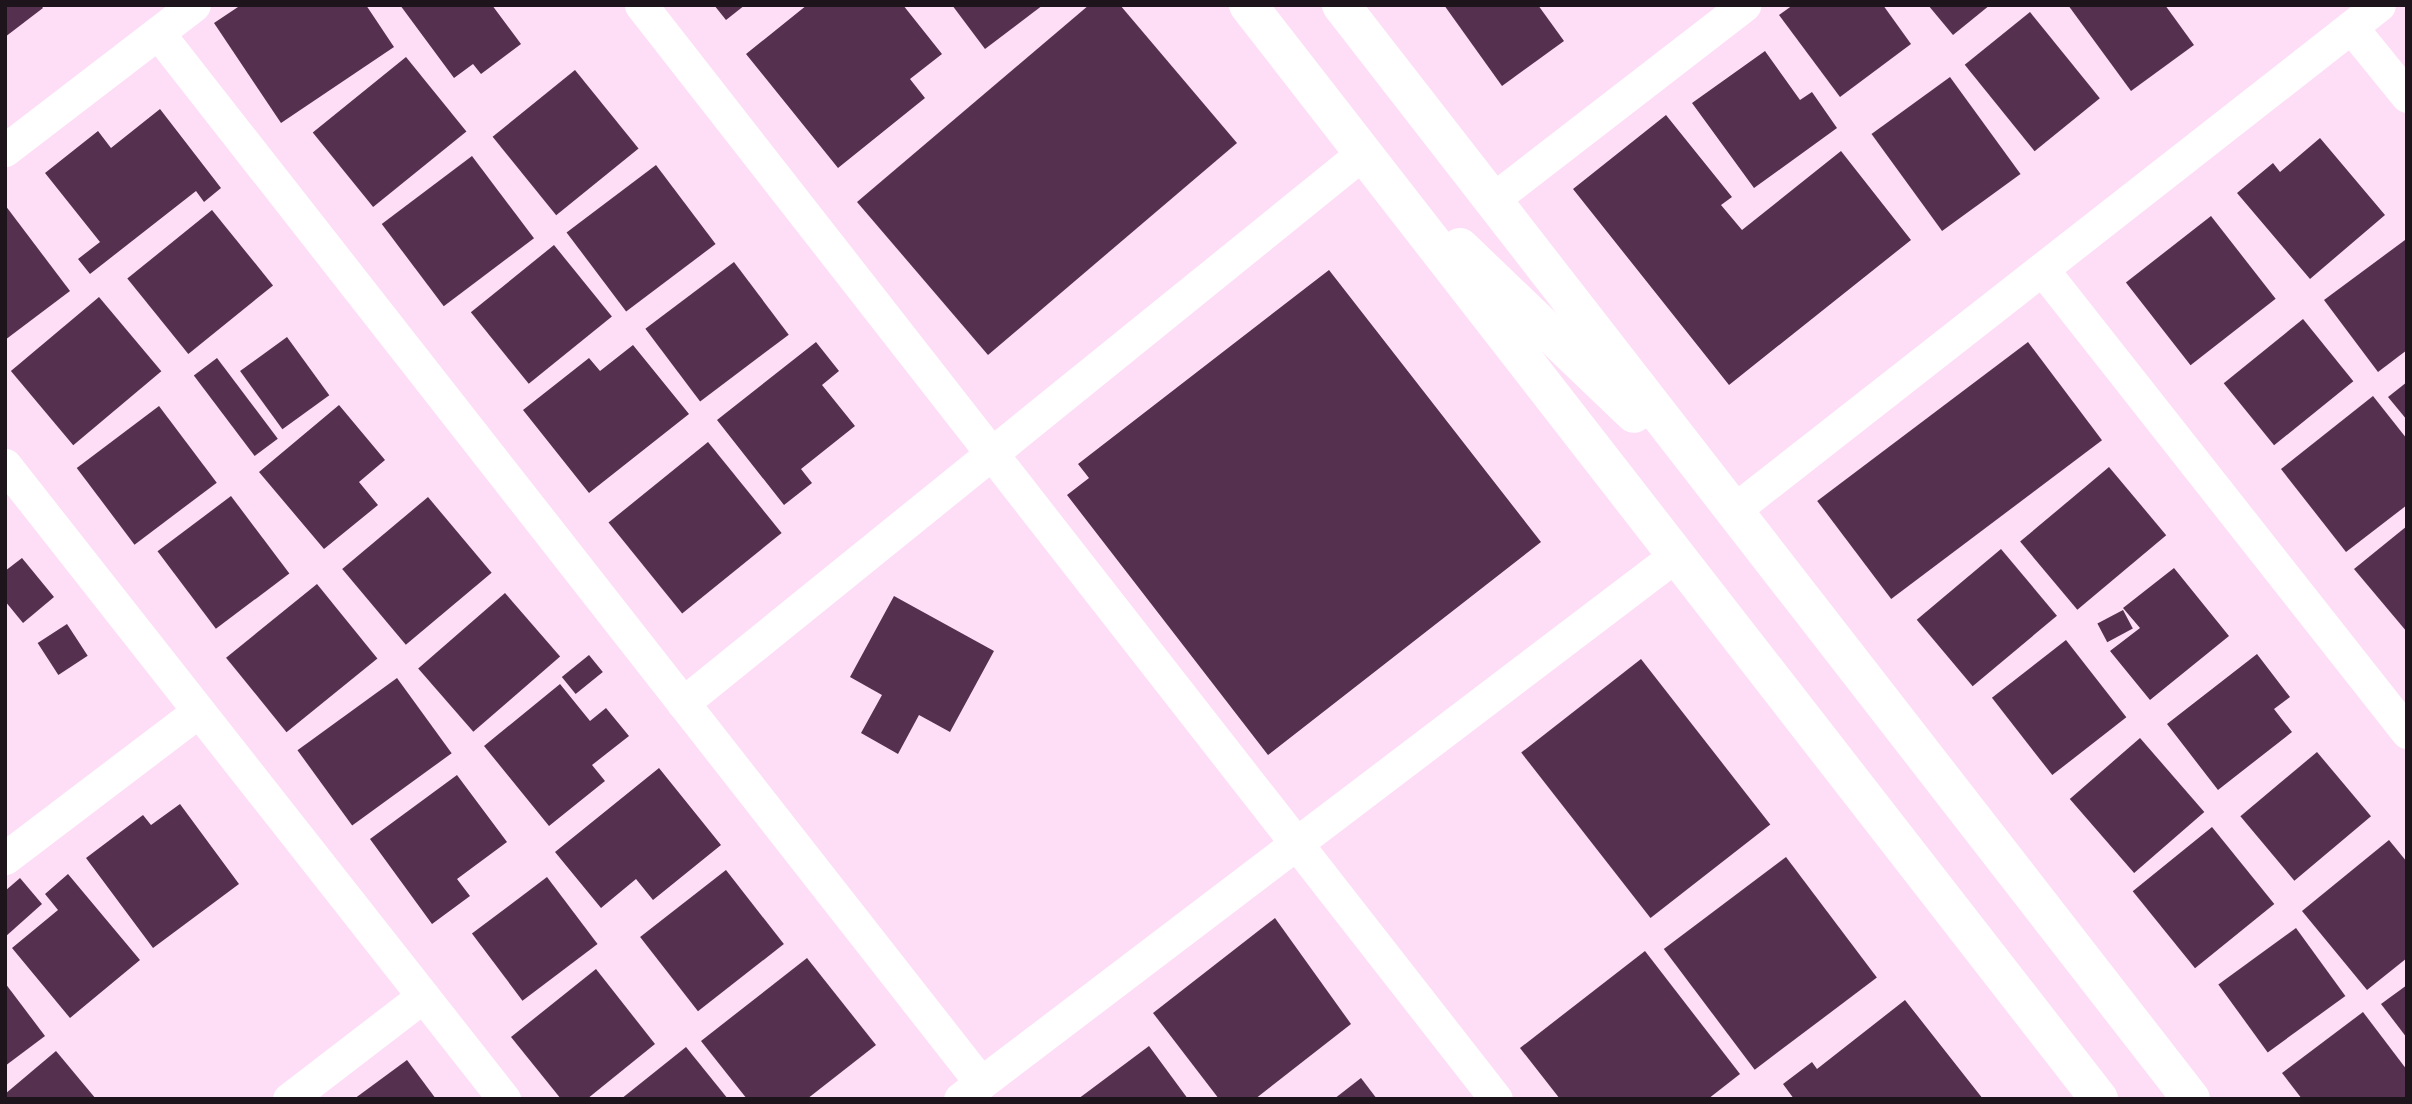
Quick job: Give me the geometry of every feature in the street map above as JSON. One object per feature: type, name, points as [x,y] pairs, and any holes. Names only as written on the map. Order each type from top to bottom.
[{"type":"street","points":[[5,150],[194,5]]},
{"type":"street","points":[[641,5],[994,452],[1496,1099]]},
{"type":"street","points":[[1248,5],[2099,1099]]},
{"type":"street","points":[[1341,5],[2192,1099]]},
{"type":"street","points":[[1492,200],[1744,5]]},
{"type":"street","points":[[1734,510],[2379,5]]},
{"type":"street","points":[[2351,27],[2407,96]]},
{"type":"street","points":[[158,33],[683,703],[971,1091],[1676,555]]},
{"type":"street","points":[[683,703],[1363,153]]},
{"type":"street","points":[[1363,153],[1734,510]]},
{"type":"street","points":[[2042,269],[2407,732]]},
{"type":"street","points":[[5,465],[504,1099]]},
{"type":"street","points":[[5,858],[199,711]]},
{"type":"street","points":[[289,1099],[423,996]]},
{"type":"building","points":[[5,5],[41,5],[43,8],[5,37]]},
{"type":"building","points":[[241,5],[366,5],[394,47],[281,123],[214,23]]},
{"type":"building","points":[[400,5],[492,5],[521,44],[481,74],[473,64],[454,78]]},
{"type":"building","points":[[714,5],[745,5],[726,20]]},
{"type":"building","points":[[807,5],[903,5],[942,54],[910,79],[925,98],[838,168],[746,54]]},
{"type":"building","points":[[952,5],[1043,5],[985,49]]},
{"type":"building","points":[[1089,5],[1120,5],[1237,143],[988,355],[857,202]]},
{"type":"building","points":[[1444,5],[1538,5],[1564,41],[1502,86]]},
{"type":"building","points":[[1793,5],[1883,5],[1911,44],[1840,97],[1779,15]]},
{"type":"building","points":[[1928,5],[1990,5],[1953,35]]},
{"type":"building","points":[[2068,5],[2165,5],[2194,45],[2131,91]]},
{"type":"building","points":[[2030,12],[2100,98],[2035,151],[1965,65]]},
{"type":"building","points":[[1765,51],[1800,100],[1812,92],[1837,128],[1754,188],[1692,103]]},
{"type":"building","points":[[406,57],[466,132],[373,207],[313,133]]},
{"type":"building","points":[[575,70],[639,148],[556,215],[493,137]]},
{"type":"building","points":[[1950,77],[2021,174],[1942,231],[1872,134]]},
{"type":"building","points":[[160,109],[221,188],[204,202],[196,191],[90,274],[78,259],[100,242],[45,173],[98,131],[111,148]]},
{"type":"building","points":[[1666,115],[1732,197],[1721,205],[1742,230],[1841,151],[1911,240],[1729,385],[1573,189]]},
{"type":"building","points":[[2320,138],[2385,215],[2310,279],[2237,193],[2273,163],[2280,172]]},
{"type":"building","points":[[472,156],[534,238],[444,306],[382,224]]},
{"type":"building","points":[[656,165],[716,244],[626,311],[567,232]]},
{"type":"building","points":[[5,205],[70,291],[5,340]]},
{"type":"building","points":[[212,210],[273,285],[188,354],[127,279]]},
{"type":"building","points":[[2211,216],[2276,299],[2191,365],[2126,282]]},
{"type":"building","points":[[2405,240],[2407,350],[2378,372],[2324,300]]},
{"type":"building","points":[[554,245],[612,316],[529,384],[471,312]]},
{"type":"building","points":[[734,262],[789,335],[700,401],[645,329]]},
{"type":"building","points":[[1329,270],[1541,542],[1268,755],[1067,495],[1089,478],[1078,464]]},
{"type":"building","points":[[99,297],[161,371],[73,445],[11,371]]},
{"type":"building","points":[[2303,319],[2353,381],[2274,445],[2224,383]]},
{"type":"building","points":[[287,337],[329,395],[282,429],[240,371]]},
{"type":"building","points":[[816,342],[839,371],[822,385],[855,426],[801,469],[812,483],[784,505],[717,420]]},
{"type":"building","points":[[2028,342],[2102,440],[1891,599],[1817,501]]},
{"type":"building","points":[[633,345],[689,414],[589,493],[523,410],[589,358],[600,371]]},
{"type":"building","points":[[217,358],[278,439],[255,456],[194,375]]},
{"type":"building","points":[[2407,382],[2407,420],[2388,397]]},
{"type":"building","points":[[2373,396],[2407,439],[2407,505],[2346,552],[2281,469]]},
{"type":"building","points":[[339,405],[385,460],[359,482],[378,505],[324,549],[259,472]]},
{"type":"building","points":[[159,406],[217,483],[135,545],[77,468]]},
{"type":"building","points":[[708,442],[782,533],[682,613],[609,523]]},
{"type":"building","points":[[2109,467],[2166,535],[2077,610],[2020,542]]},
{"type":"building","points":[[231,496],[289,573],[216,629],[158,551]]},
{"type":"building","points":[[428,497],[492,573],[406,645],[342,569]]},
{"type":"building","points":[[2407,526],[2407,632],[2354,569]]},
{"type":"building","points":[[2001,549],[2057,616],[1973,686],[1917,620]]},
{"type":"building","points":[[22,558],[54,597],[23,623],[5,601],[5,571]]},
{"type":"building","points":[[2174,568],[2229,636],[2150,700],[2110,651],[2140,628],[2123,608]]},
{"type":"building","points":[[317,584],[377,659],[286,732],[226,658]]},
{"type":"building","points":[[505,593],[560,656],[473,732],[418,668]]},
{"type":"building","points":[[894,596],[994,651],[950,732],[919,715],[898,754],[861,733],[882,695],[850,677]]},
{"type":"building","points":[[2123,610],[2133,629],[2107,642],[2097,624]]},
{"type":"building","points":[[67,624],[88,656],[58,675],[38,643]]},
{"type":"building","points":[[2066,640],[2126,717],[2052,775],[1992,698]]},
{"type":"building","points":[[2257,654],[2290,697],[2274,709],[2292,732],[2218,790],[2167,724]]},
{"type":"building","points":[[589,655],[603,672],[576,694],[562,677]]},
{"type":"building","points":[[1641,659],[1770,824],[1651,918],[1521,753]]},
{"type":"building","points":[[397,678],[452,753],[352,826],[297,750]]},
{"type":"building","points":[[560,684],[590,721],[606,708],[629,736],[592,765],[605,781],[549,826],[484,746]]},
{"type":"building","points":[[2140,738],[2204,812],[2134,873],[2070,799]]},
{"type":"building","points":[[2317,752],[2371,816],[2294,881],[2240,816]]},
{"type":"building","points":[[659,768],[721,845],[653,900],[636,879],[601,908],[555,852]]},
{"type":"building","points":[[457,775],[507,842],[457,879],[470,896],[432,924],[370,839]]},
{"type":"building","points":[[180,804],[239,884],[153,948],[86,858],[143,815],[151,825]]},
{"type":"building","points":[[2212,827],[2274,904],[2195,968],[2133,891]]},
{"type":"building","points":[[2389,840],[2407,862],[2407,958],[2367,990],[2302,911]]},
{"type":"building","points":[[1786,857],[1877,978],[1755,1070],[1664,949]]},
{"type":"building","points":[[726,870],[784,944],[698,1011],[640,937]]},
{"type":"building","points":[[68,874],[140,960],[70,1018],[12,948],[58,910],[45,894]]},
{"type":"building","points":[[547,877],[598,944],[522,1001],[472,934]]},
{"type":"building","points":[[20,878],[42,904],[5,937],[5,891]]},
{"type":"building","points":[[1275,918],[1351,1024],[1255,1099],[1219,1099],[1153,1013]]},
{"type":"building","points":[[2296,928],[2345,996],[2268,1052],[2218,984]]},
{"type":"building","points":[[1645,951],[1740,1074],[1708,1099],[1560,1099],[1520,1048]]},
{"type":"building","points":[[807,958],[876,1045],[807,1099],[747,1099],[701,1041]]},
{"type":"building","points":[[596,969],[655,1044],[587,1099],[561,1099],[511,1037]]},
{"type":"building","points":[[5,983],[45,1036],[5,1066]]},
{"type":"building","points":[[2407,985],[2407,1038],[2381,1004]]},
{"type":"building","points":[[1905,1000],[1983,1099],[1794,1099],[1783,1084],[1812,1062],[1817,1069]]},
{"type":"building","points":[[2363,1012],[2407,1070],[2407,1099],[2302,1099],[2282,1073]]},
{"type":"building","points":[[1149,1046],[1188,1099],[1078,1099]]},
{"type":"building","points":[[686,1047],[728,1099],[621,1099]]},
{"type":"building","points":[[56,1051],[96,1099],[5,1099],[5,1094]]},
{"type":"building","points":[[407,1060],[436,1099],[354,1099]]},
{"type":"building","points":[[1361,1078],[1377,1099],[1334,1099]]}]
